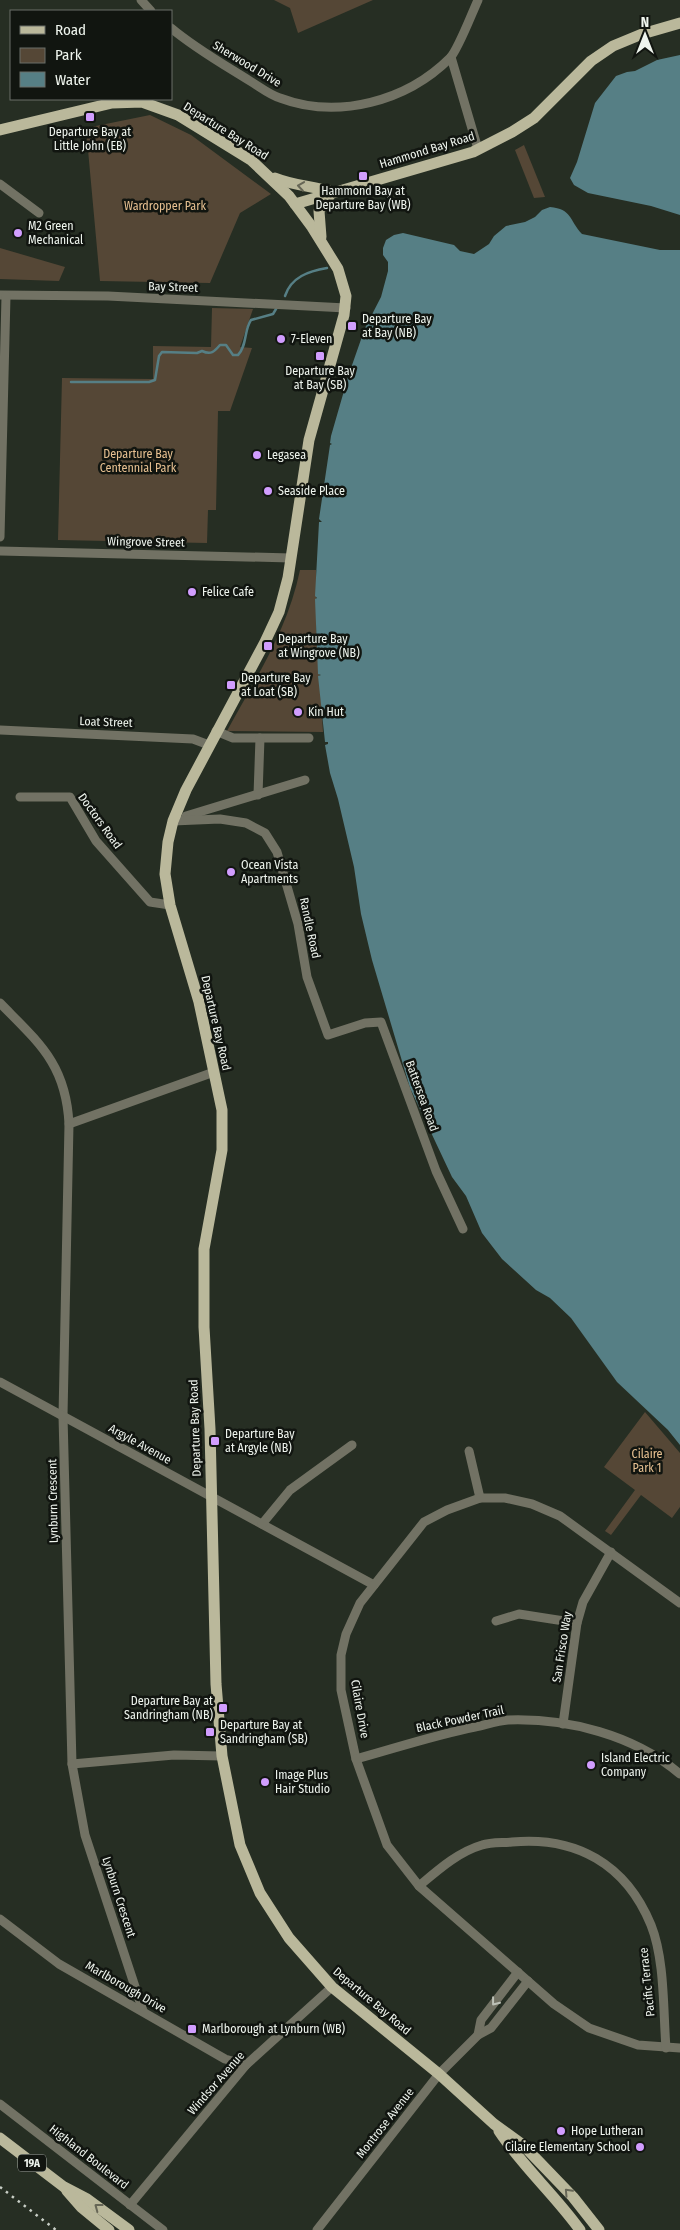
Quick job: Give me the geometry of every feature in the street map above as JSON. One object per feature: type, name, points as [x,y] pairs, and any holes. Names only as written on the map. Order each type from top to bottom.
[{"type":"main road","name":"Hammond Bay Road","points":[[295,204],[478,149],[512,132],[534,118],[591,61],[613,46],[642,34],[680,23]]},
{"type":"main road","name":"Departure Bay Road","points":[[0,130],[112,103],[142,100],[178,115],[251,160],[270,176],[295,204],[322,242],[343,282],[346,308],[309,440],[291,558],[279,612],[265,642],[209,744],[173,820],[168,842],[165,874],[170,905],[199,1002],[222,1110],[222,1150],[204,1249],[204,1327],[212,1497],[216,1684],[222,1756],[240,1845],[260,1893],[289,1938],[332,1987],[439,2074],[494,2124],[523,2145],[573,2197],[600,2230]]},
{"type":"main road","points":[[270,176],[291,184],[332,192],[319,211],[322,242]]},
{"type":"main road","name":"Departure Bay Road","points":[[494,2124],[513,2152],[564,2207],[580,2230]]},
{"type":"main road","name":"19A","points":[[0,2138],[64,2188],[81,2207],[109,2230]]},
{"type":"main road","name":"19A","points":[[64,2188],[87,2199],[129,2230]]},
{"type":"street","points":[[141,0],[149,10]]},
{"type":"street","name":"Sherwood Drive","points":[[172,29],[195,48],[279,98],[317,107],[344,107],[378,101],[414,85],[451,57],[478,0]]},
{"type":"street","points":[[451,57],[478,149]]},
{"type":"street","points":[[0,184],[39,213]]},
{"type":"street","points":[[0,537],[3,296]]},
{"type":"street","name":"Bay Street","points":[[3,296],[108,296],[346,308]]},
{"type":"street","name":"Wingrove Street","points":[[0,552],[291,558]]},
{"type":"street","name":"Loat Street","points":[[0,730],[193,739],[209,744]]},
{"type":"street","points":[[216,731],[233,738],[310,738]]},
{"type":"street","points":[[258,795],[260,738]]},
{"type":"street","points":[[173,820],[305,780]]},
{"type":"street","name":"Doctors Road","points":[[20,797],[70,797],[96,841],[150,902],[170,905]]},
{"type":"street","name":"Randle Road","points":[[173,820],[220,819],[246,823],[264,833],[277,852],[298,924],[307,977],[328,1035]]},
{"type":"street","name":"Lynburn Crescent","points":[[0,1003],[39,1044],[57,1069],[68,1102],[64,1416],[72,1764],[86,1835],[143,2011]]},
{"type":"street","name":"Battersea Road","points":[[328,1035],[365,1024],[381,1022],[436,1172],[463,1229]]},
{"type":"street","points":[[69,1124],[214,1072]]},
{"type":"street","name":"Argyle Avenue","points":[[0,1382],[374,1585]]},
{"type":"street","points":[[262,1524],[290,1490],[352,1444]]},
{"type":"street","points":[[469,1451],[480,1498]]},
{"type":"street","name":"Cilaire Drive","points":[[680,1603],[560,1516],[532,1504],[505,1498],[480,1498],[447,1510],[424,1522],[360,1604],[346,1634],[341,1655],[341,1690],[356,1759],[388,1845],[420,1886],[554,2004],[589,2028],[638,2045],[680,2048]]},
{"type":"street","name":"San Frisco Way","points":[[563,1724],[577,1623],[583,1602],[611,1552]]},
{"type":"street","points":[[496,1621],[519,1614],[577,1623]]},
{"type":"street","name":"Black Powder Trail","points":[[356,1759],[448,1732],[507,1720],[563,1724],[611,1734],[666,1762],[680,1774]]},
{"type":"street","points":[[72,1764],[174,1755],[222,1756]]},
{"type":"street","name":"Pacific Terrace","points":[[420,1886],[451,1860],[482,1844],[534,1840],[571,1846],[597,1858],[622,1879],[639,1902],[651,1925],[659,1955],[666,2048]]},
{"type":"street","name":"Marlborough Drive","points":[[0,1919],[59,1964],[225,2059],[246,2065]]},
{"type":"street","name":"Montrose Avenue","points":[[478,2034],[481,2020],[518,1972]]},
{"type":"street","name":"Montrose Avenue","points":[[317,2230],[439,2074],[478,2034],[491,2028],[528,1981]]},
{"type":"street","name":"Windsor Avenue","points":[[130,2205],[246,2065],[332,1987]]},
{"type":"street","name":"Highland Boulevard","points":[[0,2104],[163,2230]]},
{"type":"green space","points":[[274,0],[373,0],[298,33],[290,8]]},
{"type":"green space","name":"Wardropper Park","points":[[150,115],[191,135],[271,194],[240,213],[210,283],[100,281],[86,128]]},
{"type":"green space","points":[[524,145],[545,197],[534,198],[515,150]]},
{"type":"green space","points":[[0,248],[65,267],[59,281],[0,279]]},
{"type":"green space","name":"Departure Bay Centennial Park","points":[[212,308],[253,309],[240,347],[252,348],[230,411],[218,411],[216,510],[208,510],[207,543],[58,540],[62,378],[153,379],[153,346],[211,347]]},
{"type":"green space","points":[[300,570],[316,570],[316,624],[323,732],[227,731],[270,653],[288,613]]},
{"type":"green space","name":"Cilaire Park 1","points":[[645,1412],[680,1453],[680,1507],[672,1518],[641,1495],[611,1535],[605,1531],[635,1490],[604,1467]]},
{"type":"water","points":[[680,55],[680,215],[651,206],[588,193],[574,185],[570,178],[577,162],[595,103],[616,76],[635,71],[657,60]]},
{"type":"water","points":[[550,207],[557,208],[566,213],[582,234],[660,250],[680,250],[680,1445],[668,1430],[617,1382],[571,1318],[550,1298],[536,1290],[502,1259],[482,1233],[466,1196],[452,1177],[410,1088],[372,960],[361,914],[354,867],[330,773],[325,745],[328,742],[325,742],[318,676],[321,675],[318,674],[315,599],[317,598],[315,596],[319,522],[322,522],[319,519],[330,445],[332,444],[330,443],[331,436],[350,370],[353,371],[351,368],[365,328],[381,297],[388,271],[388,262],[383,255],[386,240],[394,235],[403,233],[454,245],[460,251],[474,254],[489,244],[494,236],[506,226],[525,222],[535,217],[542,210]]},
{"type":"waterway","points":[[285,296],[296,280],[314,271],[327,268]]},
{"type":"waterway","points":[[71,382],[149,382],[155,380],[159,356],[162,352],[197,353],[202,351],[210,353],[220,345],[226,345],[233,355],[238,355],[243,347],[247,328],[251,320],[273,314],[276,309]]},
{"type":"railway","points":[[0,2187],[56,2230]]},
{"type":"place","name":"Departure Bay at Little John (EB)","points":[[90,117]]},
{"type":"place","name":"Hammond Bay at Departure Bay (WB)","points":[[363,176]]},
{"type":"place","name":"M2 Green Mechanical","points":[[18,233]]},
{"type":"place","name":"Departure Bay at Bay (NB)","points":[[352,326]]},
{"type":"place","name":"7-Eleven","points":[[281,339]]},
{"type":"place","name":"Departure Bay at Bay (SB)","points":[[320,356]]},
{"type":"place","name":"Legasea","points":[[257,455]]},
{"type":"place","name":"Seaside Place","points":[[268,491]]},
{"type":"place","name":"Felice Cafe","points":[[192,592]]},
{"type":"place","name":"Departure Bay at Wingrove (NB)","points":[[268,646]]},
{"type":"place","name":"Departure Bay at Loat (SB)","points":[[231,685]]},
{"type":"place","name":"Kin Hut","points":[[298,712]]},
{"type":"place","name":"Ocean Vista Apartments","points":[[231,872]]},
{"type":"place","name":"Departure Bay at Argyle (NB)","points":[[215,1441]]},
{"type":"place","name":"Departure Bay at Sandringham (NB)","points":[[223,1708]]},
{"type":"place","name":"Departure Bay at Sandringham (SB)","points":[[210,1732]]},
{"type":"place","name":"Island Electric Company","points":[[591,1765]]},
{"type":"place","name":"Image Plus Hair Studio","points":[[265,1782]]},
{"type":"place","name":"Marlborough at Lynburn (WB)","points":[[192,2029]]},
{"type":"place","name":"Hope Lutheran","points":[[561,2131]]},
{"type":"place","name":"Cilaire Elementary School","points":[[640,2147]]}]
